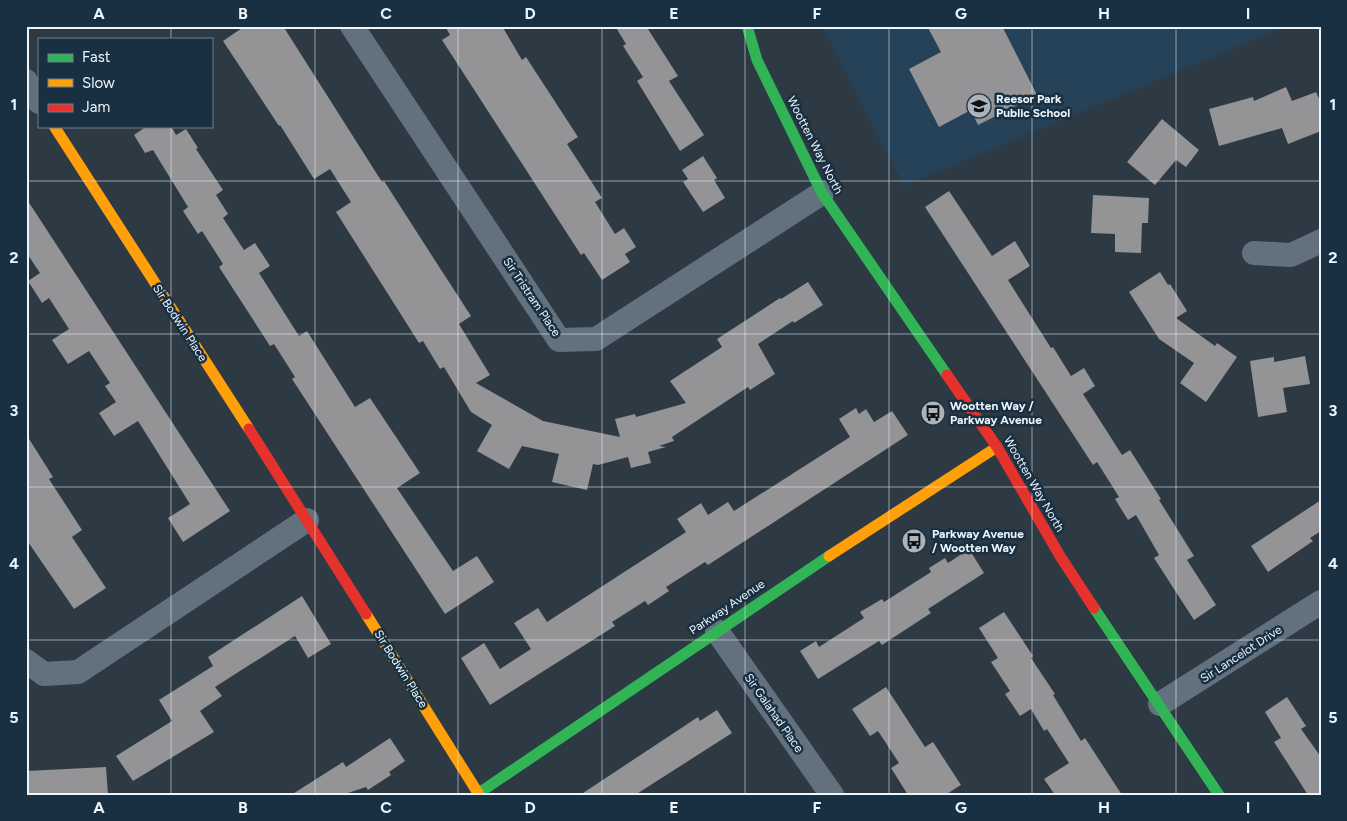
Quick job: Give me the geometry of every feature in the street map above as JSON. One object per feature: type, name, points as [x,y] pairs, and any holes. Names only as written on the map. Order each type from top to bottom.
[{"type":"street","name":"Sir Tristram Place","points":[[352,26],[558,340],[596,339],[822,193]]},
{"type":"street","name":"Wootten Way North","points":[[747,26],[757,60],[822,193],[997,447],[1060,556],[1219,795]]},
{"type":"street","points":[[26,81],[38,100]]},
{"type":"street","name":"Sir Bodwin Place","points":[[55,128],[307,520],[477,794]]},
{"type":"street","points":[[1254,253],[1291,255],[1321,241]]},
{"type":"street","name":"Parkway Avenue","points":[[477,794],[842,547],[997,447]]},
{"type":"street","points":[[26,661],[44,674],[78,672],[307,520]]},
{"type":"street","name":"Sir Lancelot Drive","points":[[1160,704],[1321,602]]},
{"type":"street","name":"Sir Galahad Place","points":[[717,631],[832,795]]},
{"type":"shaded area","name":"Reesor Park Public School","points":[[822,26],[1287,26],[904,186]]},
{"type":"building","points":[[245,26],[283,26],[382,182],[384,181],[471,316],[459,324],[490,375],[476,383],[543,421],[620,437],[615,419],[635,414],[636,417],[686,403],[670,381],[722,347],[717,339],[780,298],[808,282],[823,305],[794,323],[793,321],[758,344],[775,374],[750,390],[748,387],[672,437],[674,441],[659,446],[666,447],[648,452],[651,463],[631,468],[628,457],[598,465],[593,464],[587,490],[552,482],[559,454],[522,446],[509,469],[477,451],[492,425],[471,412],[444,367],[440,369],[423,341],[419,343],[336,212],[351,202],[330,169],[314,179],[223,41]]},
{"type":"building","points":[[445,26],[502,26],[522,60],[526,57],[578,137],[567,144],[602,198],[595,202],[615,234],[624,228],[636,247],[625,254],[630,262],[602,280],[584,253],[581,255],[442,40],[450,35]]},
{"type":"building","points":[[615,26],[646,26],[678,76],[669,81],[704,135],[680,151],[637,81],[643,77],[623,46],[626,44]]},
{"type":"building","points":[[927,26],[1002,26],[1037,95],[978,125],[971,110],[939,127],[909,69],[941,52]]},
{"type":"building","points":[[1286,87],[1292,101],[1316,92],[1321,103],[1321,131],[1288,144],[1282,128],[1219,146],[1209,109],[1253,97],[1254,101]]},
{"type":"building","points":[[1162,119],[1199,150],[1186,167],[1176,160],[1155,185],[1127,162]]},
{"type":"building","points":[[144,128],[172,128],[176,135],[186,129],[198,148],[196,149],[223,190],[216,195],[228,214],[223,218],[244,250],[255,243],[270,266],[259,273],[299,336],[307,331],[355,407],[370,398],[420,473],[397,488],[453,571],[477,556],[494,582],[445,614],[292,379],[295,377],[274,344],[270,346],[219,267],[223,264],[202,231],[198,234],[183,211],[188,207],[153,150],[145,153],[134,135]]},
{"type":"building","points":[[703,156],[717,178],[714,180],[725,198],[703,212],[683,182],[688,179],[682,170]]},
{"type":"building","points":[[949,191],[992,256],[1015,241],[1030,266],[1008,280],[1071,376],[1084,368],[1095,386],[1083,394],[1122,455],[1130,450],[1194,556],[1187,560],[1216,605],[1194,620],[1154,558],[1159,555],[1136,515],[1128,520],[1115,499],[1119,497],[1097,462],[1093,465],[925,207]]},
{"type":"building","points":[[1093,195],[1149,198],[1148,223],[1142,223],[1141,253],[1115,252],[1115,234],[1091,233]]},
{"type":"building","points":[[26,198],[230,511],[183,542],[168,518],[190,504],[138,421],[114,436],[99,413],[116,402],[105,386],[110,383],[89,351],[68,364],[52,340],[69,329],[49,298],[42,303],[28,281],[40,273],[26,252]]},
{"type":"building","points":[[1160,272],[1187,311],[1176,318],[1215,346],[1217,343],[1237,357],[1206,402],[1180,383],[1194,363],[1159,339],[1129,292]]},
{"type":"building","points":[[1305,356],[1310,384],[1283,388],[1287,412],[1258,417],[1250,361],[1274,357],[1274,362]]},
{"type":"building","points":[[856,408],[859,414],[866,409],[874,422],[892,411],[908,435],[708,565],[705,562],[666,587],[669,591],[648,605],[645,601],[612,622],[615,626],[490,705],[461,658],[484,643],[500,669],[531,649],[514,623],[538,608],[547,622],[686,532],[677,519],[701,503],[708,515],[728,502],[734,511],[850,437],[839,419]]},
{"type":"building","points":[[26,434],[53,477],[49,479],[82,530],[72,537],[106,588],[74,609],[26,539]]},
{"type":"building","points":[[1321,500],[1321,531],[1310,538],[1313,541],[1268,572],[1251,546]]},
{"type":"building","points":[[969,549],[984,573],[928,609],[931,613],[882,645],[879,641],[818,679],[800,651],[816,641],[819,647],[864,618],[860,612],[882,599],[884,602],[931,572],[929,568],[945,558],[948,563]]},
{"type":"building","points":[[302,596],[331,644],[308,658],[295,636],[215,687],[222,696],[200,711],[214,732],[133,781],[116,756],[172,721],[159,700],[213,666],[208,657]]},
{"type":"building","points":[[1004,612],[1033,656],[1031,658],[1055,694],[1053,695],[1081,741],[1085,738],[1122,795],[1055,795],[1044,779],[1069,763],[1047,729],[1044,731],[1031,709],[1020,716],[1005,694],[1010,691],[991,662],[998,658],[979,628]]},
{"type":"building","points":[[886,687],[925,747],[933,742],[961,785],[945,795],[908,795],[891,768],[899,763],[878,731],[870,736],[852,709]]},
{"type":"building","points":[[1287,697],[1306,726],[1301,729],[1321,757],[1321,795],[1308,795],[1274,742],[1281,738],[1265,712]]},
{"type":"building","points":[[717,710],[732,733],[635,795],[580,795],[698,717],[700,721]]},
{"type":"building","points":[[390,738],[405,761],[389,772],[391,775],[368,790],[366,787],[342,795],[291,795],[343,762],[346,767]]},
{"type":"building","points":[[106,767],[108,795],[26,795],[26,771]]},
{"type":"traffic: fast","points":[[747,26],[757,60],[822,193],[947,375]]},
{"type":"traffic: fast","points":[[476,795],[829,556]]},
{"type":"traffic: fast","points":[[1094,608],[1219,795]]},
{"type":"traffic: slow","points":[[55,128],[249,429]]},
{"type":"traffic: slow","points":[[829,556],[997,447]]},
{"type":"traffic: slow","points":[[366,614],[478,793]]},
{"type":"traffic: jam","points":[[947,375],[997,447],[1060,556],[1094,608]]},
{"type":"traffic: jam","points":[[249,429],[366,614]]},
{"type":"place","name":"Reesor Park Public School","points":[[979,106]]},
{"type":"place","name":"Wootten Way / Parkway Avenue","points":[[933,413]]},
{"type":"place","name":"Parkway Avenue / Wootten Way","points":[[914,541]]}]
